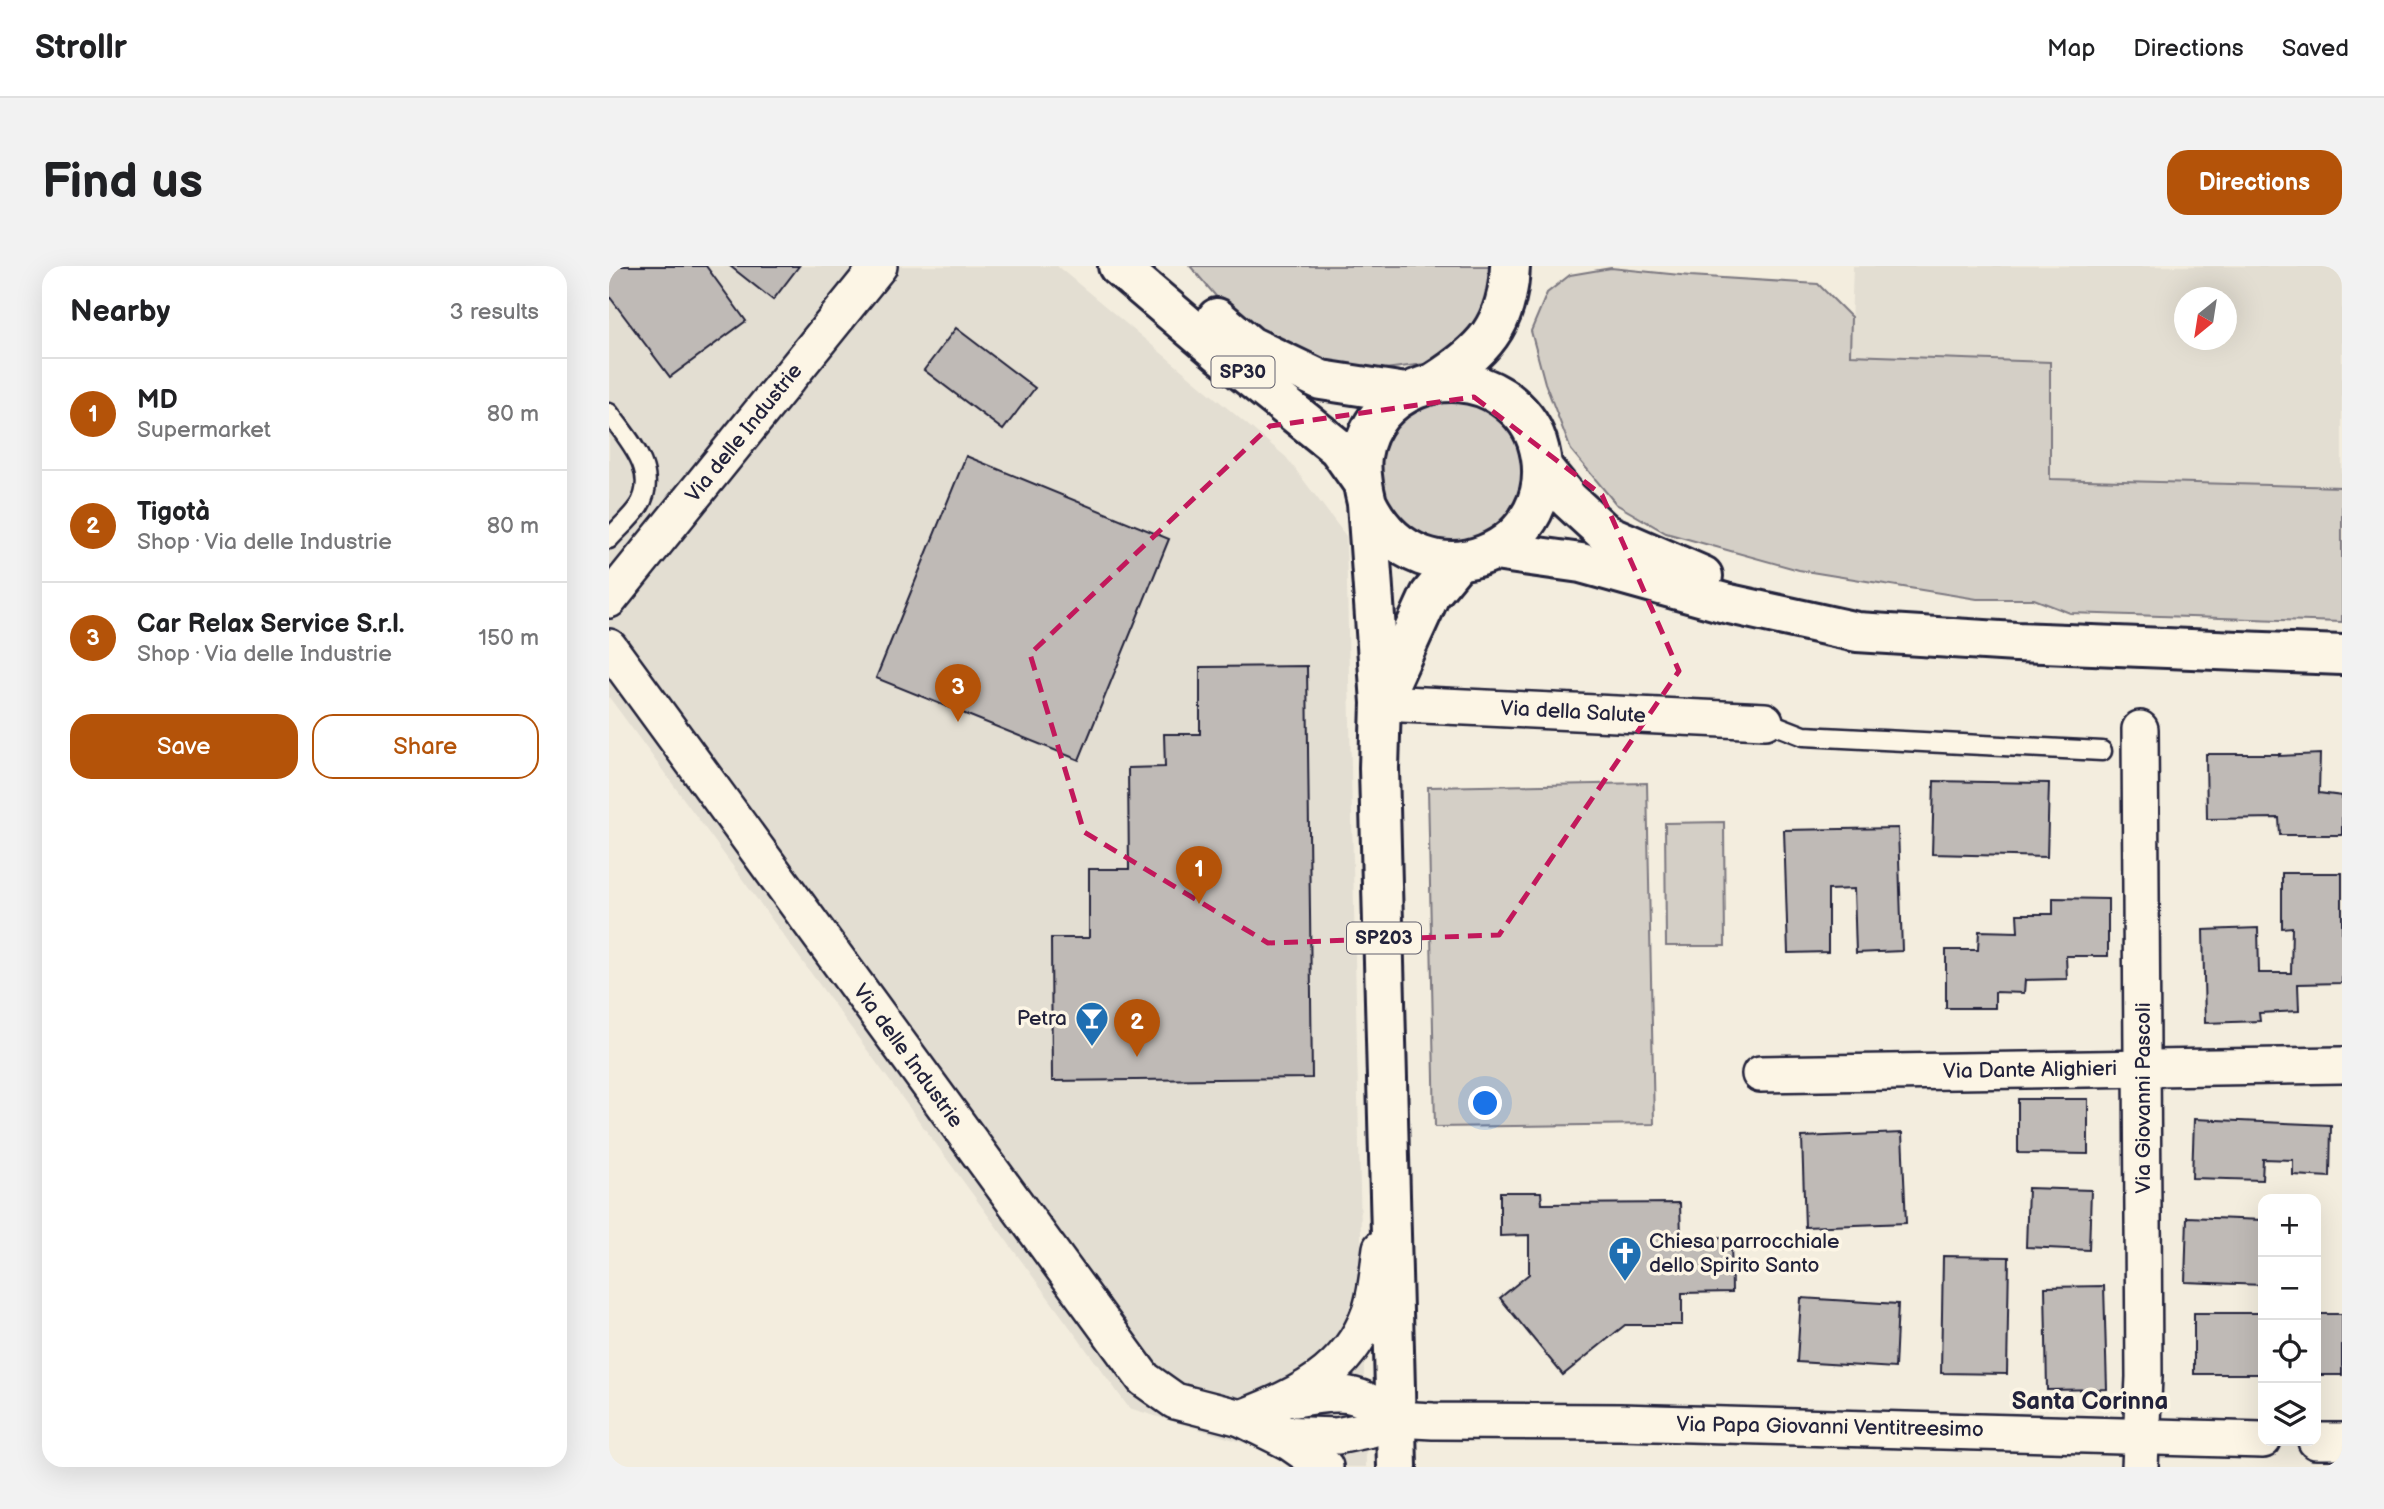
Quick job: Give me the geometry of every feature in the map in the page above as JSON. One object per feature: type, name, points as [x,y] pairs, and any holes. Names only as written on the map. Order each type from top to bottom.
[{"type":"main road","name":"SP30","points":[[1118,266],[1221,354],[1338,448],[1365,492],[1375,519],[1403,547],[1427,558],[1458,561],[1480,557],[1495,551],[1517,534],[1532,513],[1541,487],[1542,467],[1538,442],[1531,426],[1514,405],[1488,388],[1462,381],[1421,387],[1321,380],[1250,346],[1157,266]]},
{"type":"main road","points":[[1365,492],[1362,455],[1369,433],[1383,411],[1466,362],[1496,327],[1506,306],[1510,266]]},
{"type":"main road","name":"SP30","points":[[1542,467],[1569,500],[1606,534],[1704,576],[1785,598],[2016,642]]},
{"type":"main road","name":"SP203","points":[[1365,492],[1381,703],[1379,768],[1397,1467]]},
{"type":"main road","name":"SP30","points":[[1495,551],[1581,563],[1725,603],[1857,632],[2016,642],[2342,655]]},
{"type":"main road","name":"SP203","points":[[1381,703],[1430,595],[1458,561]]},
{"type":"street","name":"Via delle Industrie","points":[[609,600],[879,266]]},
{"type":"street","name":"Via delle Industrie","points":[[609,647],[1144,1379],[1175,1401],[1241,1418],[1289,1442],[1325,1467]]},
{"type":"street","name":"Via della Salute","points":[[1381,703],[1765,721]]},
{"type":"street","name":"Via Giovanni Pascoli","points":[[2140,729],[2144,1377],[2140,1452]]},
{"type":"street","name":"Via Dante Alighieri","points":[[1760,1074],[2342,1065]]},
{"type":"street","points":[[1241,1418],[1287,1401],[1313,1386],[1333,1368],[1361,1332],[1371,1310],[1390,1174]]},
{"type":"street","points":[[1287,1401],[1331,1394],[1351,1395],[1371,1400],[1396,1419]]},
{"type":"street","name":"Via delle Industrie","points":[[1273,1434],[1337,1436],[1371,1429],[1396,1419]]},
{"type":"street","name":"Via Papa Giovanni Ventitreesimo","points":[[1396,1419],[2058,1433],[2140,1452],[2258,1440]]},
{"type":"street","points":[[2321,1441],[2342,1441]]},
{"type":"lane","points":[[609,413],[635,449],[647,475],[639,507],[609,539]]},
{"type":"lane","points":[[1765,721],[1804,736],[2102,751]]},
{"type":"highlighted area","points":[[1474,397],[1602,495],[1679,671],[1499,935],[1268,943],[1084,832],[1030,654],[1270,426]]},
{"type":"shaded area","points":[[609,266],[1057,266],[1286,457],[1346,536],[1366,1467],[1323,1467],[1129,1408],[609,697]]},
{"type":"shaded area","points":[[1190,266],[1493,266],[1482,326],[1432,363],[1385,369],[1321,363],[1286,351],[1226,308]]},
{"type":"shaded area","points":[[1853,266],[2342,266],[2342,487],[2050,479],[1850,355]]},
{"type":"shaded area","points":[[1611,268],[1818,284],[1851,317],[1850,355],[2050,362],[2050,479],[2342,487],[2342,622],[2070,613],[2034,599],[1977,599],[1799,570],[1666,533],[1616,504],[1571,450],[1545,383],[1531,331],[1547,293],[1570,275]]},
{"type":"shaded area","points":[[1440,398],[1488,406],[1523,441],[1529,489],[1483,546],[1407,537],[1378,494],[1382,442],[1397,420],[1417,406]]},
{"type":"shaded area","points":[[1647,783],[1654,1124],[1435,1127],[1428,787]]},
{"type":"shaded area","points":[[1724,822],[1725,946],[1666,946],[1665,823]]},
{"type":"building","points":[[609,266],[706,266],[746,321],[670,377],[609,296]]},
{"type":"building","points":[[730,266],[799,266],[773,300]]},
{"type":"building","points":[[956,328],[1035,388],[1003,430],[924,370]]},
{"type":"building","points":[[966,456],[1169,539],[1079,760],[876,678]]},
{"type":"building","points":[[1307,666],[1312,1078],[1052,1081],[1051,938],[1089,938],[1089,869],[1129,869],[1128,768],[1165,767],[1164,734],[1200,734],[1200,667]]},
{"type":"building","points":[[2206,754],[2320,754],[2319,793],[2342,796],[2342,835],[2280,835],[2279,818],[2207,819]]},
{"type":"building","points":[[1934,781],[2049,783],[2047,857],[1932,854]]},
{"type":"building","points":[[1898,828],[1902,951],[1856,953],[1854,889],[1828,890],[1828,952],[1788,953],[1784,830]]},
{"type":"building","points":[[2282,873],[2342,873],[2342,983],[2298,984],[2299,1011],[2259,1013],[2260,1021],[2205,1023],[2203,930],[2258,928],[2259,973],[2291,973],[2292,927],[2282,928]]},
{"type":"building","points":[[2053,898],[2108,899],[2108,956],[2066,956],[2067,979],[2025,980],[2024,993],[1995,992],[1995,1008],[1946,1008],[1946,950],[1978,950],[1979,931],[2018,932],[2017,914],[2053,914]]},
{"type":"building","points":[[2018,1099],[2088,1099],[2088,1154],[2018,1153]]},
{"type":"building","points":[[2194,1119],[2331,1125],[2330,1177],[2293,1175],[2293,1160],[2263,1159],[2262,1180],[2192,1178]]},
{"type":"building","points":[[1902,1133],[1906,1223],[1805,1227],[1802,1137]]},
{"type":"building","points":[[2028,1188],[2091,1190],[2089,1250],[2026,1247]]},
{"type":"building","name":"Chiesa parrocchiale dello Spirito Santo","points":[[1500,1192],[1541,1192],[1542,1204],[1680,1203],[1681,1238],[1731,1237],[1732,1292],[1682,1293],[1682,1325],[1625,1325],[1563,1375],[1500,1298],[1529,1274],[1529,1235],[1500,1236]]},
{"type":"building","points":[[2187,1217],[2258,1220],[2258,1285],[2185,1282]]},
{"type":"building","points":[[1943,1256],[2009,1257],[2007,1374],[1941,1373]]},
{"type":"building","points":[[2104,1286],[2107,1389],[2047,1390],[2045,1287]]},
{"type":"building","points":[[1801,1298],[1898,1304],[1895,1368],[1797,1362]]},
{"type":"building","points":[[2194,1313],[2258,1313],[2258,1374],[2194,1374]]},
{"type":"building","points":[[2321,1314],[2342,1314],[2342,1375],[2321,1375]]},
{"type":"place","name":"Car Relax Service S.r.l.","points":[[958,722]]},
{"type":"place","name":"MD","points":[[1199,904]]},
{"type":"place","name":"Petra","points":[[1092,1048]]},
{"type":"place","name":"Tigotà","points":[[1137,1057]]},
{"type":"place","name":"Chiesa parrocchiale dello Spirito Santo","points":[[1625,1283]]},
{"type":"district","name":"Santa Corinna","points":[[2090,1401]]}]
